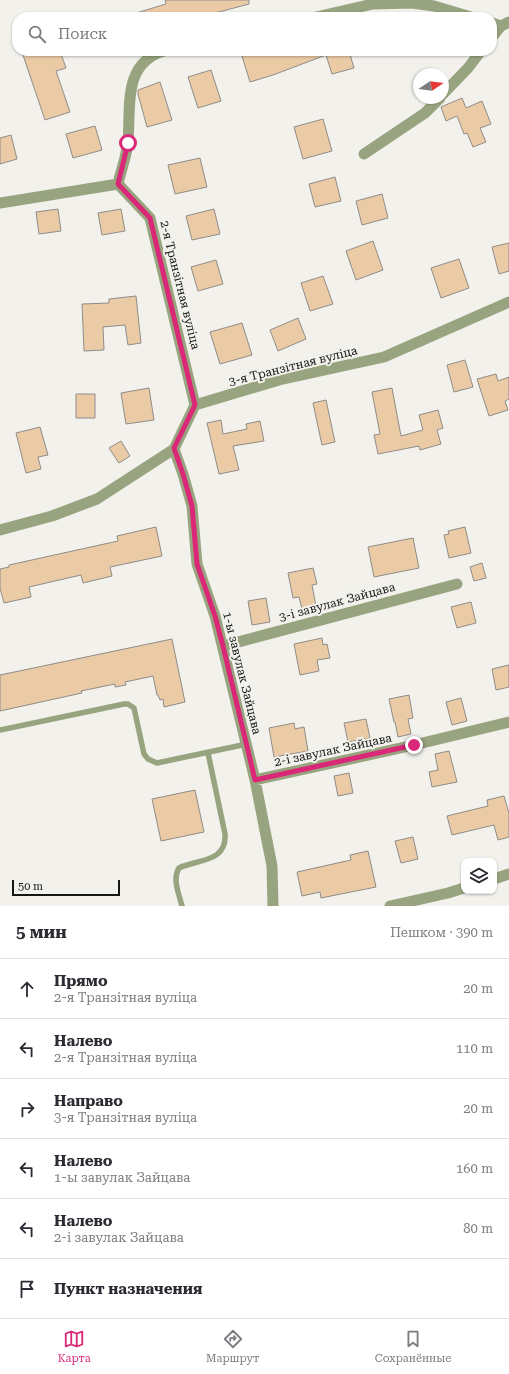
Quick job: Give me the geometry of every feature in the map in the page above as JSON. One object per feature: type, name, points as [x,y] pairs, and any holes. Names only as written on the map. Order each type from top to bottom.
[{"type":"street","points":[[338,12],[372,4],[412,3],[434,6],[454,12]]},
{"type":"street","points":[[0,203],[118,184],[128,143],[131,84],[137,71],[145,61],[154,56]]},
{"type":"street","points":[[449,88],[477,56]]},
{"type":"street","points":[[364,154],[425,113],[434,104]]},
{"type":"street","name":"2-я Транзітная вуліца","points":[[118,184],[150,218],[195,405]]},
{"type":"street","name":"3-я Транзітная вуліца","points":[[195,405],[279,380],[384,357],[509,302]]},
{"type":"street","points":[[0,530],[52,516],[97,499],[174,448],[195,405]]},
{"type":"street","name":"1-ы завулак Зайцава","points":[[174,448],[192,506],[197,564],[215,616],[255,780],[272,866],[273,906]]},
{"type":"street","name":"3-і завулак Зайцава","points":[[223,646],[457,584]]},
{"type":"street","name":"2-і завулак Зайцава","points":[[255,780],[414,745],[509,722]]},
{"type":"street","points":[[497,878],[509,874]]},
{"type":"street","points":[[390,906],[461,889]]},
{"type":"lane","points":[[0,730],[128,704],[134,708],[144,754],[152,762],[157,764],[247,744]]},
{"type":"lane","points":[[182,906],[175,877],[176,872],[179,868],[212,858],[224,848],[226,842],[226,834],[208,753]]},
{"type":"building","points":[[165,0],[249,0],[249,4],[219,12],[140,12],[166,4]]},
{"type":"building","points":[[23,56],[62,56],[66,68],[56,71],[70,112],[45,120]]},
{"type":"building","points":[[242,56],[323,56],[273,75],[250,82]]},
{"type":"building","points":[[326,56],[350,56],[354,68],[332,74]]},
{"type":"building","points":[[211,70],[221,101],[198,108],[188,77]]},
{"type":"building","points":[[160,82],[172,120],[147,127],[138,90]]},
{"type":"building","points":[[462,98],[466,108],[482,101],[491,124],[480,128],[486,142],[473,147],[467,133],[464,134],[457,116],[446,121],[441,107]]},
{"type":"building","points":[[323,119],[332,151],[303,159],[294,127]]},
{"type":"building","points":[[95,126],[102,150],[73,158],[66,134]]},
{"type":"building","points":[[11,135],[17,159],[0,164],[0,138]]},
{"type":"building","points":[[200,158],[207,187],[175,194],[168,165]]},
{"type":"building","points":[[335,177],[341,201],[315,207],[309,184]]},
{"type":"building","points":[[382,194],[388,218],[362,225],[356,201]]},
{"type":"building","points":[[58,209],[61,231],[39,234],[36,212]]},
{"type":"building","points":[[121,209],[125,231],[102,235],[98,213]]},
{"type":"building","points":[[214,209],[220,234],[192,240],[186,216]]},
{"type":"building","points":[[373,241],[383,270],[356,280],[346,251]]},
{"type":"building","points":[[509,243],[509,271],[499,274],[492,247]]},
{"type":"building","points":[[459,259],[469,288],[441,298],[431,268]]},
{"type":"building","points":[[216,260],[223,284],[198,291],[191,267]]},
{"type":"building","points":[[323,276],[333,304],[310,311],[301,283]]},
{"type":"building","points":[[136,296],[141,343],[128,345],[125,325],[103,327],[104,350],[84,351],[82,304],[109,303],[109,299]]},
{"type":"building","points":[[298,318],[306,339],[278,351],[270,330]]},
{"type":"building","points":[[242,323],[252,355],[220,364],[210,332]]},
{"type":"building","points":[[465,360],[473,387],[454,392],[447,365]]},
{"type":"building","points":[[496,374],[498,381],[509,377],[509,399],[505,401],[508,410],[489,416],[477,379]]},
{"type":"building","points":[[149,388],[154,420],[126,424],[121,393]]},
{"type":"building","points":[[392,388],[401,436],[423,430],[419,415],[438,410],[443,428],[437,430],[441,444],[420,450],[419,446],[378,454],[374,435],[380,434],[372,392]]},
{"type":"building","points":[[76,394],[95,394],[95,418],[76,418]]},
{"type":"building","points":[[326,400],[335,442],[322,445],[313,403]]},
{"type":"building","points":[[221,420],[223,434],[247,429],[246,424],[260,421],[264,441],[233,446],[239,470],[219,474],[207,423]]},
{"type":"building","points":[[40,427],[48,455],[38,457],[41,469],[26,473],[16,433]]},
{"type":"building","points":[[121,441],[130,456],[119,463],[109,448]]},
{"type":"building","points":[[156,527],[162,556],[110,567],[112,576],[83,583],[81,575],[29,587],[31,597],[4,603],[0,588],[0,569],[9,567],[9,565],[118,541],[117,536]]},
{"type":"building","points":[[465,527],[471,553],[449,558],[444,535],[449,534],[448,531]]},
{"type":"building","points":[[413,538],[419,568],[374,577],[368,547]]},
{"type":"building","points":[[482,563],[486,578],[474,581],[470,567]]},
{"type":"building","points":[[313,568],[317,584],[312,585],[316,606],[302,609],[299,597],[293,598],[288,573]]},
{"type":"building","points":[[266,598],[270,622],[252,625],[248,601]]},
{"type":"building","points":[[471,602],[476,623],[457,628],[451,607]]},
{"type":"building","points":[[322,638],[323,645],[327,644],[330,658],[317,660],[319,671],[300,675],[294,644]]},
{"type":"building","points":[[172,639],[185,702],[164,707],[163,699],[160,700],[157,695],[153,676],[125,682],[126,685],[115,687],[115,684],[81,691],[82,693],[0,711],[0,675]]},
{"type":"building","points":[[509,665],[509,687],[496,690],[492,669]]},
{"type":"building","points":[[409,695],[413,718],[408,719],[411,734],[398,737],[389,699]]},
{"type":"building","points":[[461,698],[467,721],[452,725],[446,702]]},
{"type":"building","points":[[366,719],[370,738],[348,742],[344,723]]},
{"type":"building","points":[[294,723],[295,729],[304,727],[308,751],[274,757],[269,728]]},
{"type":"building","points":[[449,751],[457,782],[432,787],[429,772],[438,770],[435,754]]},
{"type":"building","points":[[349,773],[353,793],[338,796],[334,776]]},
{"type":"building","points":[[195,790],[204,832],[161,841],[152,799]]},
{"type":"building","points":[[504,796],[509,813],[509,837],[498,840],[494,825],[452,835],[447,816],[488,806],[487,800]]},
{"type":"building","points":[[413,837],[418,859],[401,863],[395,841]]},
{"type":"building","points":[[368,851],[376,887],[321,898],[320,892],[302,896],[297,872],[351,860],[350,855]]},
{"type":"route","points":[[128,143],[118,184],[150,218],[195,405],[174,448],[192,506],[197,564],[215,616],[255,780],[414,745]]}]
